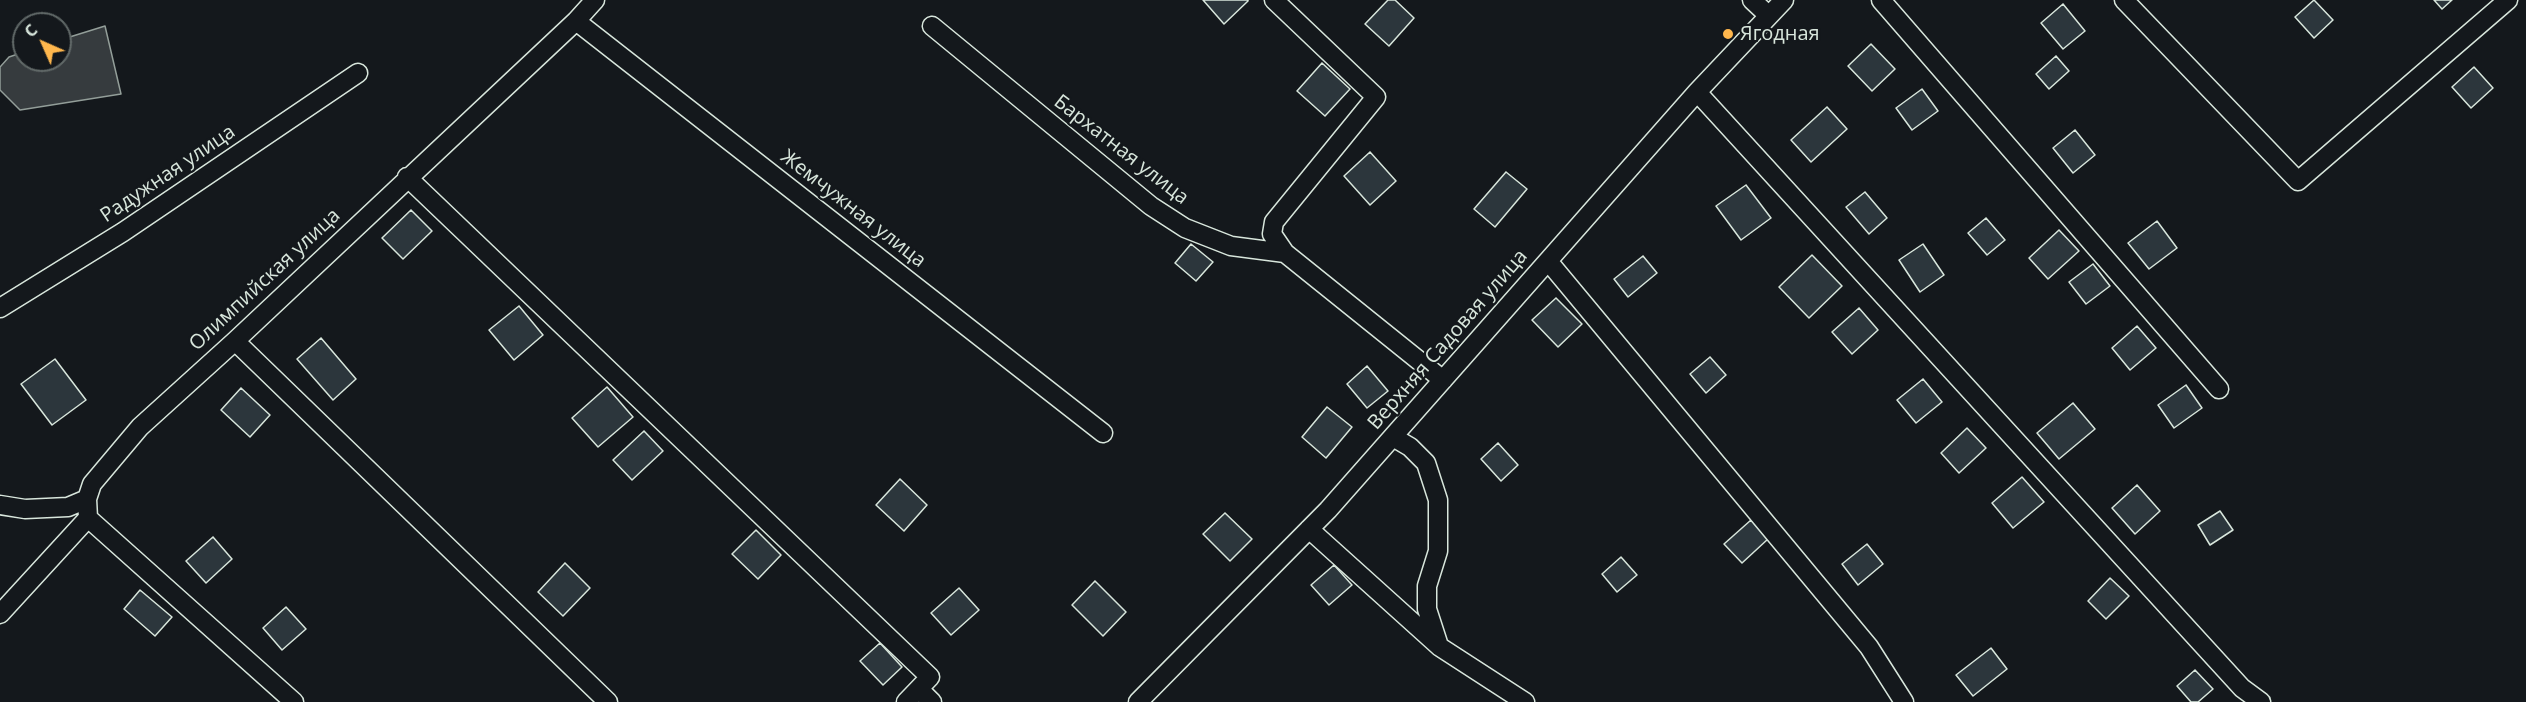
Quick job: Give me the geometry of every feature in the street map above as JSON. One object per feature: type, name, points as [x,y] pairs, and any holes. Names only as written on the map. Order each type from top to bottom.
[{"type":"street","name":"Олимпийская улица","points":[[87,499],[92,484],[140,427],[235,341],[407,177],[576,21],[595,0]]},
{"type":"street","points":[[1274,0],[1376,97],[1274,222],[1272,234],[1285,253],[1443,380]]},
{"type":"street","points":[[1752,0],[1768,15]]},
{"type":"street","name":"Верхняя Садовая улица","points":[[1138,702],[1309,529],[1697,92],[1784,0]]},
{"type":"street","points":[[1881,0],[2219,389]]},
{"type":"street","points":[[2124,0],[2298,181],[2508,0]]},
{"type":"street","name":"Жемчужная улица","points":[[576,21],[1103,433]]},
{"type":"street","name":"Бархатная улица","points":[[932,26],[1151,206],[1185,228],[1231,246],[1285,253]]},
{"type":"street","name":"Радужная улица","points":[[0,308],[123,232],[358,73]]},
{"type":"street","points":[[1697,92],[2242,688],[2261,702]]},
{"type":"street","points":[[407,177],[930,677],[912,695],[932,702]]},
{"type":"street","points":[[1548,261],[1869,647],[1904,702]]},
{"type":"street","points":[[235,341],[608,702]]},
{"type":"street","points":[[1393,437],[1410,447],[1426,463],[1438,500],[1439,544],[1427,586],[1427,609],[1440,648]]},
{"type":"street","points":[[0,505],[25,509],[68,507],[87,499],[88,518],[294,702]]},
{"type":"street","points":[[0,614],[88,518]]},
{"type":"street","points":[[1309,529],[1440,648],[1525,702]]},
{"type":"shaded area","points":[[105,26],[121,94],[20,110],[0,90],[0,67],[12,56],[12,72],[72,72],[72,36]]},
{"type":"building","points":[[1203,0],[1248,0],[1248,1],[1224,24]]},
{"type":"building","points":[[1388,0],[1395,0],[1414,18],[1389,46],[1365,24]]},
{"type":"building","points":[[2314,0],[2333,20],[2314,38],[2295,17]]},
{"type":"building","points":[[2434,0],[2452,0],[2442,9]]},
{"type":"building","points":[[2063,4],[2085,31],[2063,49],[2041,23]]},
{"type":"building","points":[[1871,44],[1895,69],[1872,91],[1848,66]]},
{"type":"building","points":[[2056,56],[2069,71],[2049,89],[2036,74]]},
{"type":"building","points":[[1322,63],[1350,89],[1325,116],[1297,91]]},
{"type":"building","points":[[2474,67],[2493,88],[2471,108],[2452,87]]},
{"type":"building","points":[[1922,89],[1938,111],[1912,130],[1896,108]]},
{"type":"building","points":[[1827,107],[1847,129],[1811,162],[1791,140]]},
{"type":"building","points":[[2075,130],[2095,155],[2073,173],[2053,148]]},
{"type":"building","points":[[1370,152],[1396,181],[1370,205],[1344,176]]},
{"type":"building","points":[[1506,172],[1527,189],[1495,227],[1474,209]]},
{"type":"building","points":[[1746,185],[1771,218],[1741,240],[1716,206]]},
{"type":"building","points":[[1865,192],[1887,218],[1869,234],[1846,207]]},
{"type":"building","points":[[411,210],[432,231],[403,259],[382,238]]},
{"type":"building","points":[[1986,218],[2005,240],[1987,255],[1968,233]]},
{"type":"building","points":[[2157,221],[2177,248],[2149,269],[2128,243]]},
{"type":"building","points":[[2059,230],[2079,251],[2048,279],[2029,258]]},
{"type":"building","points":[[1191,244],[1213,262],[1196,281],[1175,263]]},
{"type":"building","points":[[1923,244],[1944,275],[1920,292],[1899,260]]},
{"type":"building","points":[[1812,255],[1842,286],[1809,318],[1779,287]]},
{"type":"building","points":[[1643,256],[1657,273],[1628,297],[1614,279]]},
{"type":"building","points":[[2093,264],[2110,286],[2086,304],[2069,282]]},
{"type":"building","points":[[1556,298],[1582,324],[1558,347],[1532,320]]},
{"type":"building","points":[[519,306],[543,335],[514,360],[489,330]]},
{"type":"building","points":[[1859,308],[1878,330],[1852,354],[1832,332]]},
{"type":"building","points":[[2137,326],[2156,348],[2130,370],[2112,348]]},
{"type":"building","points":[[321,338],[356,379],[333,400],[297,359]]},
{"type":"building","points":[[1710,357],[1726,375],[1706,393],[1690,374]]},
{"type":"building","points":[[55,359],[86,400],[52,425],[21,384]]},
{"type":"building","points":[[1367,366],[1388,391],[1367,408],[1347,384]]},
{"type":"building","points":[[1923,379],[1942,402],[1916,423],[1897,400]]},
{"type":"building","points":[[2186,385],[2202,408],[2174,428],[2158,405]]},
{"type":"building","points":[[607,387],[633,417],[598,447],[572,418]]},
{"type":"building","points":[[241,388],[270,415],[250,437],[221,410]]},
{"type":"building","points":[[2073,403],[2095,429],[2059,459],[2037,433]]},
{"type":"building","points":[[1327,407],[1352,427],[1326,458],[1302,437]]},
{"type":"building","points":[[1967,428],[1986,448],[1959,473],[1941,453]]},
{"type":"building","points":[[644,431],[663,451],[632,480],[613,460]]},
{"type":"building","points":[[1498,443],[1518,465],[1501,481],[1481,459]]},
{"type":"building","points":[[2022,477],[2044,502],[2013,528],[1992,503]]},
{"type":"building","points":[[900,479],[927,505],[904,531],[876,505]]},
{"type":"building","points":[[2137,485],[2160,511],[2135,534],[2112,508]]},
{"type":"building","points":[[2220,511],[2233,530],[2210,545],[2198,525]]},
{"type":"building","points":[[1225,513],[1252,539],[1230,561],[1203,534]]},
{"type":"building","points":[[1751,520],[1768,539],[1742,563],[1724,544]]},
{"type":"building","points":[[756,530],[781,555],[758,579],[732,554]]},
{"type":"building","points":[[213,537],[232,559],[206,583],[186,561]]},
{"type":"building","points":[[1867,544],[1883,564],[1858,585],[1842,564]]},
{"type":"building","points":[[1621,557],[1637,575],[1617,592],[1602,574]]},
{"type":"building","points":[[565,563],[590,588],[563,616],[538,592]]},
{"type":"building","points":[[1334,565],[1352,585],[1329,605],[1311,585]]},
{"type":"building","points":[[2110,578],[2129,596],[2106,619],[2088,601]]},
{"type":"building","points":[[1095,581],[1126,612],[1103,636],[1072,605]]},
{"type":"building","points":[[959,588],[979,610],[951,635],[931,613]]},
{"type":"building","points":[[140,590],[172,617],[155,636],[124,609]]},
{"type":"building","points":[[286,607],[306,629],[282,650],[263,628]]},
{"type":"building","points":[[880,643],[902,667],[883,685],[860,661]]},
{"type":"building","points":[[1991,648],[2007,669],[1973,696],[1956,675]]},
{"type":"building","points":[[2195,670],[2213,689],[2198,702],[2191,702],[2177,686]]},
{"type":"place","name":"Ягодная","points":[[1728,34]]}]
